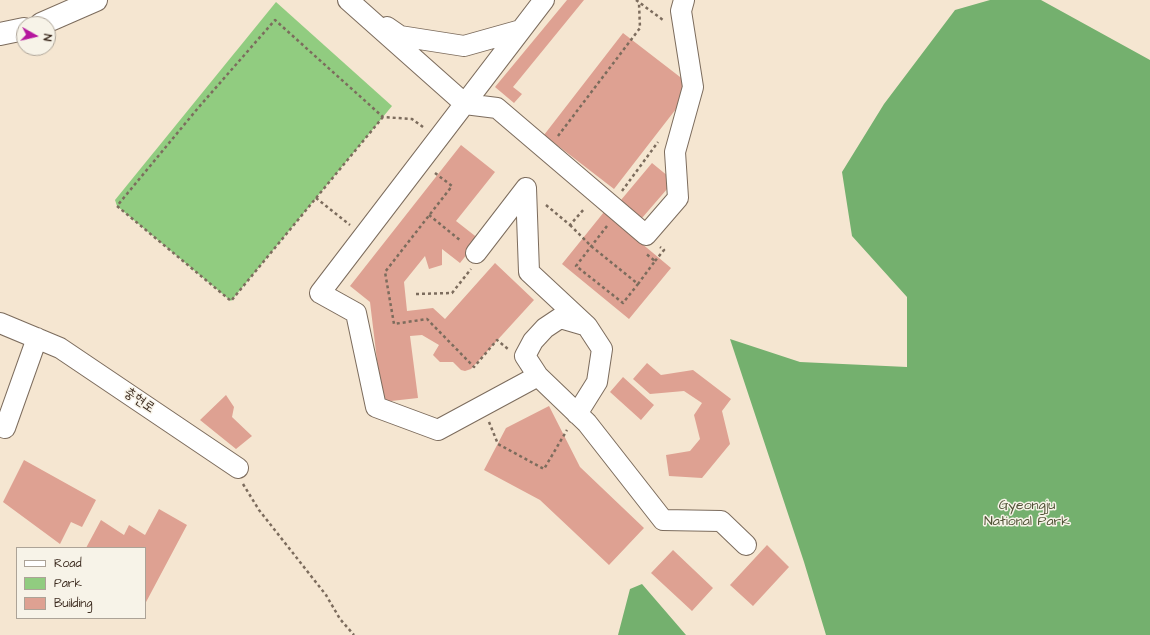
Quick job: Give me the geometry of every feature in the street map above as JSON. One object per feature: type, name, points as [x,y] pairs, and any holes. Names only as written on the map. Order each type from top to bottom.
[{"type":"street","points":[[56,18],[96,0]]},
{"type":"street","points":[[538,376],[438,430],[376,407],[356,313],[320,292],[544,0]]},
{"type":"street","points":[[354,5],[465,104],[497,108],[646,235],[678,198],[675,152],[693,87],[681,11],[684,0]]},
{"type":"street","points":[[354,5],[400,36],[464,46],[522,30]]},
{"type":"street","points":[[0,34],[16,31]]},
{"type":"street","points":[[476,253],[526,188],[529,272],[586,326],[602,349],[597,382],[577,414]]},
{"type":"street","points":[[586,326],[560,318],[545,328],[537,336],[525,356],[538,376],[587,423],[663,520],[721,522],[746,545]]},
{"type":"street","name":"충현로","points":[[0,323],[60,348],[238,468]]},
{"type":"street","points":[[5,428],[37,338]]},
{"type":"path","points":[[636,0],[685,37]]},
{"type":"path","points":[[547,150],[640,28],[639,2]]},
{"type":"path","points":[[383,116],[231,301],[117,206],[198,108],[275,20],[383,116],[412,119],[423,127],[428,121]]},
{"type":"path","points":[[421,161],[452,186],[385,272],[394,324],[427,319],[474,367],[497,340],[509,350]]},
{"type":"path","points":[[316,198],[363,236]]},
{"type":"path","points":[[416,294],[452,293],[481,257],[429,215]]},
{"type":"path","points":[[608,224],[576,266],[623,303],[655,261],[644,252]]},
{"type":"path","points":[[570,225],[591,246],[638,284]]},
{"type":"path","points":[[483,406],[498,444],[544,469],[577,414]]},
{"type":"path","points":[[238,468],[243,484],[259,510],[326,595],[340,618],[354,635]]},
{"type":"green space","name":"Gyeongju National Park","points":[[990,0],[1041,0],[1150,60],[1150,635],[826,635],[804,562],[730,339],[800,362],[907,367],[907,297],[852,236],[842,172],[884,104],[955,10]]},
{"type":"green space","points":[[276,2],[392,106],[231,301],[117,206],[115,200]]},
{"type":"green space","points":[[642,584],[686,635],[618,635],[630,589]]},
{"type":"building","points":[[567,0],[584,0],[513,87],[522,94],[514,103],[495,87]]},
{"type":"building","points":[[623,33],[693,87],[614,189],[544,135]]},
{"type":"building","points":[[461,145],[495,172],[456,221],[479,239],[460,263],[442,249],[442,265],[429,269],[425,256],[404,282],[407,311],[433,308],[445,319],[495,263],[534,300],[471,369],[465,371],[461,370],[453,362],[440,362],[433,355],[439,345],[422,335],[410,336],[418,398],[382,402],[370,302],[350,286]]},
{"type":"building","points":[[652,163],[674,181],[642,218],[621,200]]},
{"type":"building","points":[[604,212],[671,268],[629,319],[562,264]]},
{"type":"building","points":[[647,363],[661,375],[693,370],[731,399],[722,411],[730,444],[702,478],[669,476],[666,455],[690,451],[700,439],[694,415],[702,403],[684,391],[650,394],[633,379]]},
{"type":"building","points":[[623,377],[654,405],[641,420],[610,392]]},
{"type":"building","points":[[226,395],[234,407],[232,417],[252,436],[236,449],[200,420]]},
{"type":"building","points":[[549,406],[580,467],[644,528],[609,565],[540,500],[484,470],[506,428]]},
{"type":"building","points":[[24,460],[96,500],[82,527],[71,522],[60,544],[3,502]]},
{"type":"building","points":[[159,509],[187,525],[146,602],[146,547],[87,547],[101,520],[124,535],[129,525],[145,535]]},
{"type":"building","points":[[767,545],[789,567],[753,606],[730,585]]},
{"type":"building","points":[[673,550],[713,588],[692,611],[651,573]]}]
